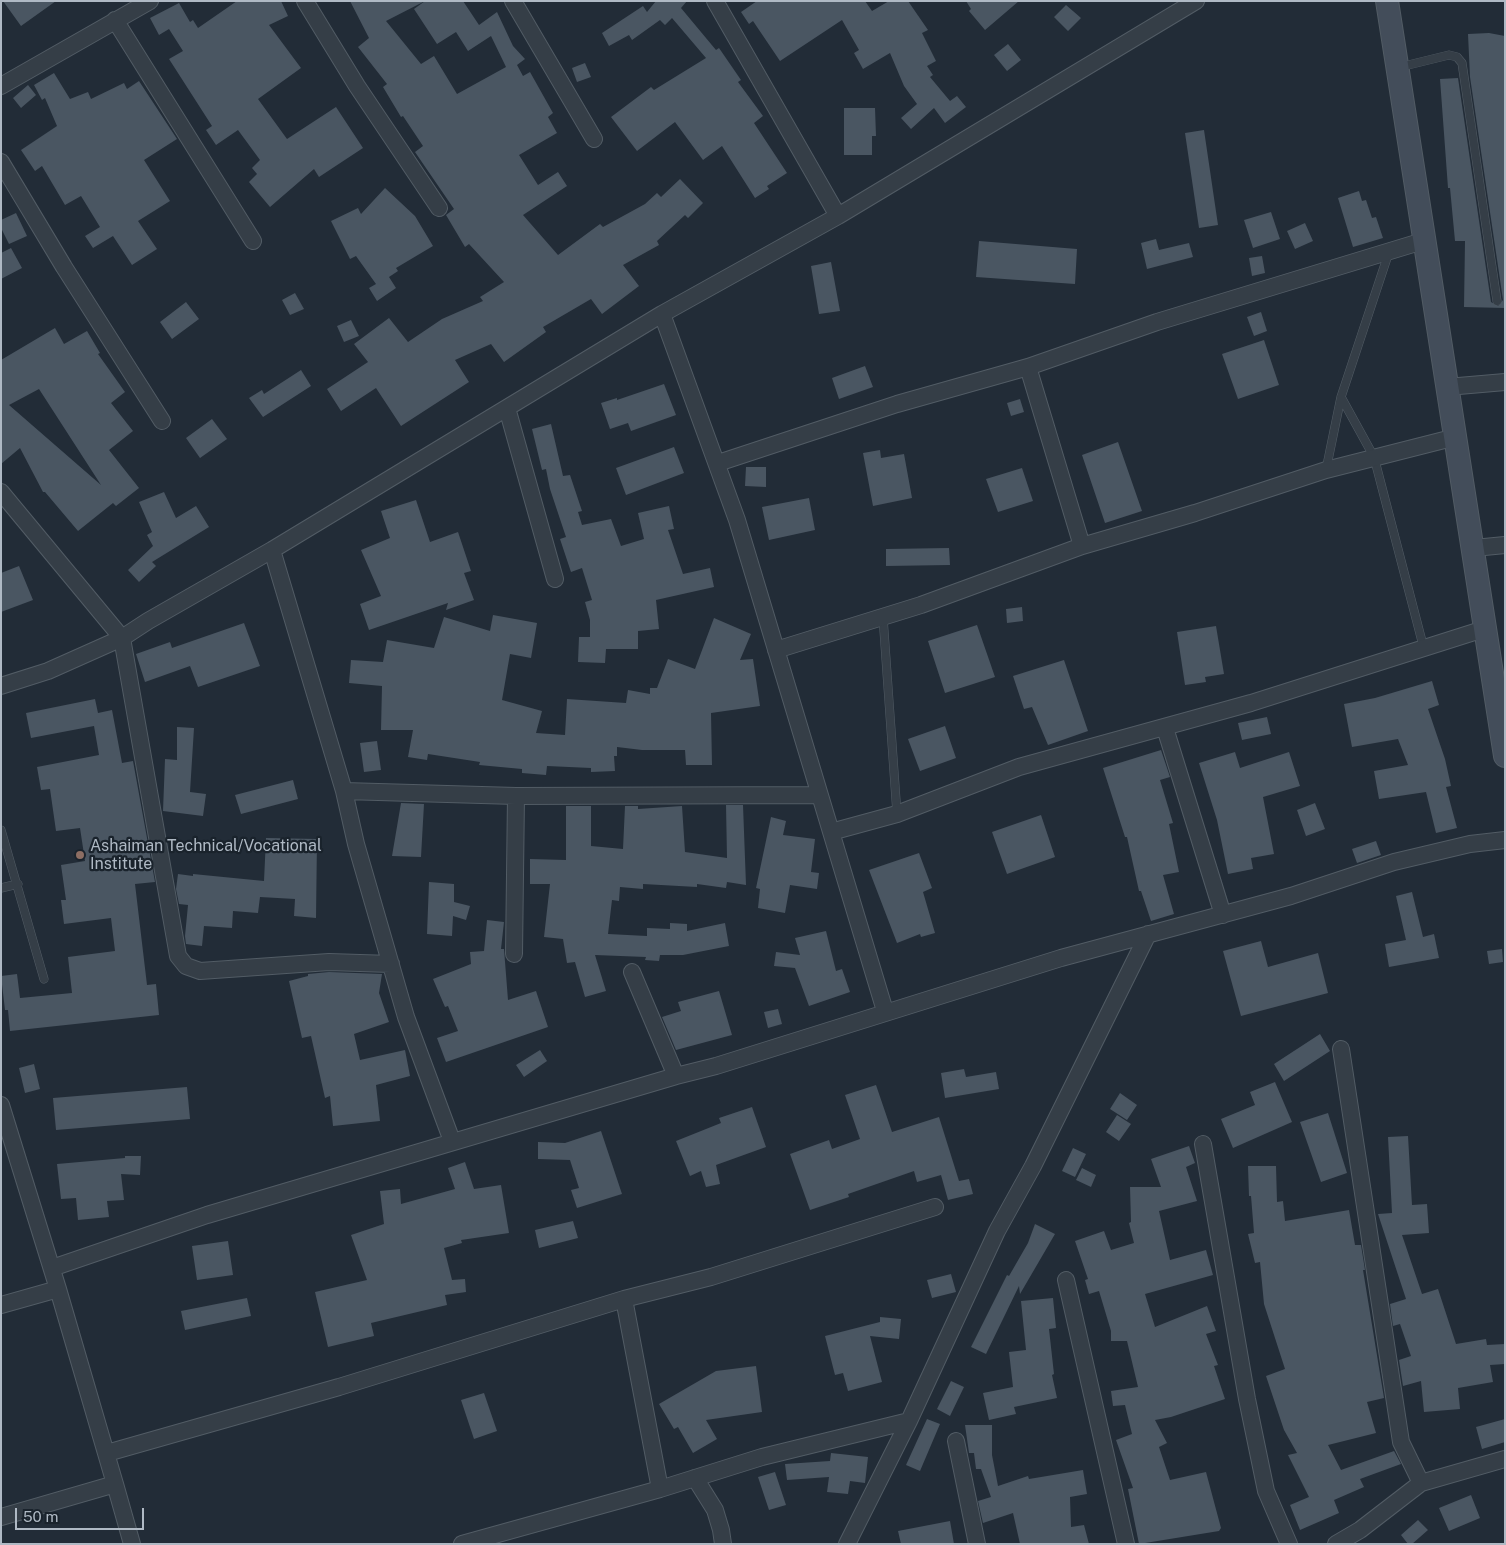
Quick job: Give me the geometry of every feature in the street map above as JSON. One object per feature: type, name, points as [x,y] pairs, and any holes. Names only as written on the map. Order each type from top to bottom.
[{"type":"main road","points":[[1387,1],[1423,241],[1474,548],[1484,629],[1501,707],[1504,750]]},
{"type":"street","points":[[1,86],[150,1]]},
{"type":"street","points":[[305,1],[357,86],[439,208]]},
{"type":"street","points":[[513,1],[594,139]]},
{"type":"street","points":[[715,1],[838,216]]},
{"type":"street","points":[[1,686],[48,671],[122,638],[148,620],[272,550],[662,314],[838,216],[1196,1]]},
{"type":"street","points":[[115,20],[253,241]]},
{"type":"street","points":[[1,162],[64,267],[162,421]]},
{"type":"street","points":[[718,463],[888,407],[1028,367],[1157,322],[1423,241]]},
{"type":"street","points":[[662,314],[718,463],[885,1011]]},
{"type":"street","points":[[1028,367],[1082,546]]},
{"type":"street","points":[[1447,387],[1505,382]]},
{"type":"street","points":[[507,408],[555,579]]},
{"type":"street","points":[[776,650],[882,617],[1082,546],[1195,513],[1326,470],[1456,437]]},
{"type":"street","points":[[1,492],[122,638],[178,956],[186,966],[200,971],[329,962],[391,964]]},
{"type":"street","points":[[1474,548],[1505,546]]},
{"type":"street","points":[[272,550],[344,791],[356,844],[406,1017],[452,1141]]},
{"type":"street","points":[[831,832],[897,814],[1019,767],[1277,696],[1484,629]]},
{"type":"street","points":[[1165,728],[1223,915]]},
{"type":"street","points":[[344,791],[516,796],[819,795]]},
{"type":"street","points":[[514,954],[516,796]]},
{"type":"street","points":[[52,1268],[207,1215],[452,1141],[716,1066],[885,1011],[1148,934],[1291,896],[1394,862],[1470,844],[1505,840]]},
{"type":"street","points":[[847,1544],[909,1421],[997,1231],[1033,1166],[1148,934]]},
{"type":"street","points":[[632,972],[676,1076]]},
{"type":"street","points":[[1341,1049],[1401,1442],[1420,1483]]},
{"type":"street","points":[[1,1105],[52,1268],[132,1544]]},
{"type":"street","points":[[1203,1144],[1247,1399],[1266,1491],[1289,1544]]},
{"type":"street","points":[[107,1453],[340,1387],[624,1299],[711,1277],[935,1207]]},
{"type":"street","points":[[1066,1280],[1126,1544]]},
{"type":"street","points":[[1,1305],[58,1289]]},
{"type":"street","points":[[624,1299],[660,1489]]},
{"type":"street","points":[[468,1543],[660,1489],[762,1457],[909,1421]]},
{"type":"street","points":[[956,1440],[977,1544]]},
{"type":"street","points":[[1336,1544],[1360,1530],[1420,1483],[1505,1459]]},
{"type":"street","points":[[695,1478],[715,1510],[722,1530],[723,1544]]},
{"type":"street","points":[[1,1517],[115,1484]]},
{"type":"lane","points":[[1398,67],[1449,55],[1457,57],[1462,63],[1497,301]]},
{"type":"lane","points":[[1326,470],[1341,397],[1389,252]]},
{"type":"lane","points":[[1341,397],[1374,457],[1424,649]]},
{"type":"lane","points":[[882,617],[897,814]]},
{"type":"lane","points":[[1,830],[44,979]]},
{"type":"lane","points":[[1,888],[18,884]]},
{"type":"building","points":[[3,1],[56,1],[21,26]]},
{"type":"building","points":[[237,1],[281,1],[288,16],[269,25],[301,68],[258,99],[287,139],[336,107],[363,148],[319,177],[314,169],[270,207],[249,182],[257,174],[252,168],[260,160],[238,130],[216,145],[206,130],[212,126],[169,59],[183,51],[169,29],[159,35],[150,18],[179,3],[190,22],[193,20],[198,28]]},
{"type":"building","points":[[350,1],[425,1],[463,1],[479,25],[497,12],[513,46],[525,59],[517,65],[523,76],[530,72],[553,113],[548,117],[557,133],[519,155],[538,185],[558,172],[567,186],[523,215],[558,255],[600,224],[603,227],[645,204],[657,193],[661,197],[680,179],[703,203],[688,218],[685,215],[657,241],[659,245],[623,265],[639,286],[602,314],[591,299],[543,327],[546,332],[504,362],[491,344],[455,360],[469,382],[401,426],[376,388],[341,411],[327,389],[368,362],[354,344],[389,318],[408,342],[442,319],[483,301],[480,297],[504,282],[469,244],[465,247],[446,215],[454,209],[415,152],[423,146],[403,116],[401,117],[383,87],[387,84],[358,47],[369,38]],"holes":[[[425,1],[414,9],[437,44],[456,32],[468,51],[491,36],[506,67],[457,94],[434,56],[421,64],[386,21]]]},
{"type":"building","points":[[656,1],[687,1],[681,8],[716,50],[719,48],[741,80],[738,82],[763,116],[754,123],[787,173],[767,186],[769,189],[755,198],[722,146],[703,160],[675,122],[637,151],[611,117],[651,87],[654,90],[706,58],[672,18],[665,25],[660,20],[632,40],[629,35],[609,46],[602,33],[643,6],[647,12]]},
{"type":"building","points":[[757,1],[865,1],[872,11],[889,1],[908,1],[928,30],[922,33],[936,61],[927,66],[933,75],[930,77],[950,101],[957,96],[966,107],[945,123],[934,108],[911,129],[901,118],[917,104],[904,86],[890,53],[863,69],[854,53],[859,50],[842,20],[780,61],[753,21],[749,24],[741,12]]},
{"type":"building","points":[[966,1],[1019,1],[985,30],[969,11],[971,9]]},
{"type":"building","points":[[1066,5],[1081,18],[1068,31],[1054,17]]},
{"type":"building","points":[[1489,33],[1505,36],[1505,308],[1464,307],[1465,241],[1455,241],[1450,188],[1448,188],[1440,79],[1458,78],[1491,302],[1498,306],[1503,300],[1470,77],[1468,34]]},
{"type":"building","points":[[1008,44],[1021,60],[1007,71],[994,55]]},
{"type":"building","points":[[585,63],[591,77],[577,82],[572,68]]},
{"type":"building","points":[[54,73],[70,99],[88,92],[91,99],[124,83],[127,89],[139,81],[177,139],[144,160],[170,201],[138,221],[157,249],[132,265],[113,236],[93,248],[85,236],[100,227],[81,196],[65,205],[42,166],[35,171],[21,150],[57,126],[45,98],[42,100],[34,85]]},
{"type":"building","points":[[28,85],[36,95],[21,108],[13,98]]},
{"type":"building","points":[[844,108],[875,108],[876,136],[872,136],[872,155],[844,155]]},
{"type":"building","points":[[1204,130],[1218,225],[1199,228],[1185,133]]},
{"type":"building","points":[[385,188],[415,216],[433,246],[396,268],[398,271],[389,277],[396,288],[377,301],[369,288],[376,284],[356,256],[350,259],[331,221],[358,208],[361,214]]},
{"type":"building","points":[[1359,191],[1362,201],[1366,200],[1372,218],[1376,217],[1383,238],[1353,247],[1338,198]]},
{"type":"building","points":[[1271,212],[1280,239],[1253,248],[1244,220]]},
{"type":"building","points":[[16,213],[27,236],[9,244],[1,228],[1,220]]},
{"type":"building","points":[[1305,223],[1313,241],[1295,249],[1287,231]]},
{"type":"building","points":[[1156,239],[1159,250],[1189,243],[1193,257],[1147,269],[1141,243]]},
{"type":"building","points":[[979,241],[1077,249],[1075,284],[976,277]]},
{"type":"building","points":[[11,248],[22,268],[1,279],[1,253]]},
{"type":"building","points":[[1262,256],[1265,273],[1252,276],[1249,258]]},
{"type":"building","points":[[831,262],[840,311],[819,314],[811,266]]},
{"type":"building","points":[[295,293],[304,309],[290,315],[282,300]]},
{"type":"building","points":[[186,302],[199,319],[172,339],[160,322]]},
{"type":"building","points":[[1261,312],[1267,331],[1254,336],[1247,317]]},
{"type":"building","points":[[351,320],[359,336],[344,342],[337,326]]},
{"type":"building","points":[[55,328],[64,344],[87,331],[100,353],[98,354],[125,392],[111,403],[133,431],[109,450],[139,488],[116,506],[113,503],[78,531],[43,492],[20,448],[1,464],[1,360]],"holes":[[[39,389],[101,485],[9,405]]]},
{"type":"building","points":[[1264,340],[1279,385],[1238,399],[1222,354]]},
{"type":"building","points":[[865,366],[873,387],[839,399],[832,378]]},
{"type":"building","points":[[301,370],[311,386],[263,417],[249,398],[262,390],[264,394]]},
{"type":"building","points":[[664,384],[676,415],[631,431],[628,423],[610,429],[601,403],[617,398],[617,400]]},
{"type":"building","points":[[1020,399],[1024,412],[1011,416],[1007,403]]},
{"type":"building","points":[[212,419],[227,439],[200,458],[186,438]]},
{"type":"building","points":[[551,424],[563,476],[570,475],[582,511],[578,512],[582,525],[611,519],[621,546],[644,539],[638,513],[669,506],[674,529],[668,530],[683,574],[710,568],[714,587],[656,600],[659,629],[638,631],[638,649],[606,649],[605,663],[578,662],[579,637],[590,637],[590,620],[585,602],[592,600],[582,568],[571,572],[560,539],[566,537],[550,489],[546,469],[542,470],[532,429]]},
{"type":"building","points":[[1118,442],[1142,511],[1105,523],[1082,455]]},
{"type":"building","points":[[674,447],[684,473],[626,495],[616,468]]},
{"type":"building","points":[[880,450],[881,458],[904,454],[912,498],[873,506],[863,453]]},
{"type":"building","points":[[746,467],[766,467],[766,487],[745,486]]},
{"type":"building","points":[[1022,468],[1033,501],[998,512],[986,479]]},
{"type":"building","points":[[164,492],[176,518],[196,506],[209,527],[152,562],[156,566],[139,582],[128,570],[153,546],[147,535],[152,532],[139,502]]},
{"type":"building","points":[[809,498],[815,530],[769,540],[762,507]]},
{"type":"building","points":[[416,500],[430,542],[458,532],[471,571],[464,573],[474,600],[446,610],[448,603],[369,630],[360,604],[381,596],[361,550],[390,538],[381,511]]},
{"type":"building","points":[[949,548],[950,565],[886,566],[886,549]]},
{"type":"building","points":[[19,566],[33,600],[1,612],[1,573]]},
{"type":"building","points":[[1022,607],[1023,621],[1007,623],[1006,609]]},
{"type":"building","points":[[493,615],[537,623],[531,658],[510,654],[502,700],[542,711],[536,733],[565,735],[567,699],[626,703],[628,690],[650,694],[650,688],[657,688],[668,659],[695,669],[714,618],[751,634],[740,660],[753,659],[760,706],[711,713],[712,765],[686,765],[685,750],[642,750],[617,747],[617,756],[614,756],[615,771],[591,772],[591,768],[547,766],[546,775],[522,773],[522,769],[479,765],[480,762],[428,754],[427,760],[408,757],[413,730],[381,730],[382,686],[349,683],[351,660],[383,662],[387,640],[434,648],[444,617],[490,631]]},
{"type":"building","points":[[244,623],[260,666],[198,687],[190,666],[145,682],[136,654],[170,642],[172,648]]},
{"type":"building","points":[[977,625],[995,677],[945,693],[928,641]]},
{"type":"building","points":[[1216,626],[1224,674],[1205,677],[1206,682],[1185,685],[1177,632]]},
{"type":"building","points":[[1064,660],[1088,731],[1048,745],[1032,707],[1024,709],[1013,676]]},
{"type":"building","points":[[1432,681],[1439,705],[1428,709],[1445,759],[1451,786],[1446,787],[1457,828],[1436,833],[1426,792],[1379,799],[1374,771],[1408,765],[1398,739],[1352,747],[1344,704],[1375,698]]},
{"type":"building","points":[[95,699],[98,713],[112,710],[122,763],[133,761],[155,882],[135,884],[147,985],[156,984],[159,1015],[10,1031],[8,1010],[5,1010],[1,976],[17,974],[20,998],[72,993],[68,957],[115,951],[111,918],[64,924],[61,900],[66,900],[61,865],[85,861],[80,828],[56,831],[50,789],[41,790],[37,767],[99,755],[94,726],[31,738],[26,713]]},
{"type":"building","points":[[1267,717],[1271,734],[1242,740],[1238,723]]},
{"type":"building","points":[[945,726],[956,758],[920,771],[908,739]]},
{"type":"building","points":[[177,727],[194,728],[190,792],[206,794],[203,816],[163,811],[165,759],[177,760]]},
{"type":"building","points":[[377,741],[381,770],[364,772],[360,743]]},
{"type":"building","points":[[1161,750],[1170,777],[1160,780],[1173,823],[1169,824],[1179,872],[1163,875],[1174,914],[1151,921],[1141,891],[1139,891],[1127,837],[1125,837],[1103,768]]},
{"type":"building","points":[[1235,752],[1240,768],[1289,752],[1300,786],[1263,797],[1274,854],[1251,858],[1253,869],[1228,874],[1217,820],[1199,763]]},
{"type":"building","points":[[293,780],[298,799],[241,814],[235,795]]},
{"type":"building","points":[[401,803],[424,804],[421,857],[392,856]]},
{"type":"building","points":[[1315,803],[1325,829],[1306,836],[1297,810]]},
{"type":"building","points":[[726,805],[743,805],[746,885],[727,882],[726,888],[697,884],[697,887],[643,884],[643,889],[620,887],[619,901],[612,900],[608,934],[647,936],[647,928],[670,929],[670,923],[687,924],[687,931],[725,923],[729,946],[683,955],[660,955],[659,961],[645,960],[646,957],[595,955],[606,991],[585,997],[575,962],[567,963],[563,939],[544,937],[550,884],[530,884],[530,859],[566,860],[566,806],[591,806],[591,846],[623,849],[625,806],[638,806],[638,809],[682,806],[685,852],[727,858]]},
{"type":"building","points":[[1041,815],[1055,857],[1007,874],[992,832]]},
{"type":"building","points":[[771,817],[786,821],[783,835],[815,839],[811,872],[819,873],[817,889],[790,885],[785,913],[758,908],[760,889],[756,888]]},
{"type":"building","points":[[266,838],[317,839],[316,918],[294,916],[295,899],[260,897],[258,913],[233,911],[232,928],[204,926],[202,946],[186,944],[188,905],[179,904],[176,889],[178,874],[264,881]]},
{"type":"building","points":[[1376,841],[1381,855],[1357,863],[1352,849]]},
{"type":"building","points":[[919,853],[932,888],[923,892],[935,933],[921,937],[920,934],[897,943],[869,870]]},
{"type":"building","points":[[429,882],[454,884],[454,902],[470,906],[466,920],[453,916],[452,936],[427,934]]},
{"type":"building","points":[[1412,892],[1423,937],[1434,934],[1439,958],[1389,967],[1385,944],[1406,940],[1396,896]]},
{"type":"building","points":[[487,920],[504,922],[501,949],[504,949],[508,1000],[536,991],[548,1027],[446,1062],[437,1038],[458,1031],[448,1006],[445,1007],[433,979],[471,964],[470,952],[484,951]]},
{"type":"building","points":[[826,931],[836,971],[842,969],[850,992],[809,1006],[795,968],[774,966],[776,952],[800,955],[795,938]]},
{"type":"building","points":[[1261,941],[1268,967],[1318,953],[1328,993],[1241,1016],[1223,951]]},
{"type":"building","points":[[1502,949],[1503,962],[1489,964],[1487,951]]},
{"type":"building","points":[[329,972],[382,974],[379,993],[389,1022],[354,1034],[360,1060],[405,1050],[410,1076],[376,1085],[380,1121],[333,1126],[330,1096],[325,1098],[311,1036],[302,1038],[289,981],[308,976],[308,974]]},
{"type":"building","points":[[719,991],[732,1035],[676,1050],[662,1017],[681,1011],[678,1002]]},
{"type":"building","points":[[778,1009],[782,1024],[768,1028],[764,1012]]},
{"type":"building","points":[[1320,1034],[1330,1051],[1284,1081],[1274,1064]]},
{"type":"building","points":[[540,1050],[547,1061],[524,1077],[516,1065]]},
{"type":"building","points":[[34,1064],[40,1089],[25,1093],[19,1068]]},
{"type":"building","points":[[964,1069],[966,1077],[996,1072],[999,1089],[945,1098],[941,1073]]},
{"type":"building","points":[[1275,1082],[1292,1122],[1233,1148],[1221,1119],[1255,1105],[1250,1092]]},
{"type":"building","points":[[876,1085],[892,1132],[939,1117],[959,1181],[969,1179],[973,1194],[948,1200],[941,1175],[917,1182],[914,1171],[848,1194],[849,1197],[810,1210],[790,1154],[829,1140],[832,1149],[860,1139],[845,1095]]},
{"type":"building","points":[[187,1087],[190,1119],[56,1130],[53,1098]]},
{"type":"building","points":[[1120,1093],[1137,1105],[1127,1120],[1110,1109]]},
{"type":"building","points":[[752,1107],[766,1147],[716,1165],[720,1184],[706,1187],[701,1171],[690,1176],[676,1141],[721,1123],[719,1118]]},
{"type":"building","points":[[1328,1113],[1347,1173],[1321,1182],[1300,1122]]},
{"type":"building","points":[[1117,1115],[1131,1124],[1119,1141],[1106,1132]]},
{"type":"building","points":[[601,1131],[622,1194],[577,1208],[571,1190],[579,1188],[570,1160],[538,1159],[538,1142],[565,1143]]},
{"type":"building","points":[[1408,1136],[1412,1205],[1427,1204],[1429,1233],[1402,1235],[1422,1294],[1438,1289],[1456,1344],[1486,1339],[1487,1345],[1505,1344],[1505,1364],[1490,1365],[1493,1382],[1458,1388],[1460,1409],[1424,1412],[1421,1381],[1403,1386],[1399,1360],[1411,1356],[1400,1324],[1393,1326],[1390,1304],[1406,1299],[1378,1214],[1392,1213],[1388,1137]]},
{"type":"building","points":[[1189,1146],[1195,1163],[1186,1167],[1197,1201],[1159,1211],[1170,1260],[1206,1250],[1213,1275],[1145,1294],[1155,1327],[1207,1306],[1216,1331],[1206,1334],[1218,1365],[1214,1366],[1225,1399],[1171,1417],[1155,1420],[1167,1443],[1159,1447],[1170,1480],[1206,1472],[1221,1528],[1219,1531],[1139,1544],[1128,1489],[1133,1488],[1116,1440],[1132,1434],[1125,1405],[1113,1406],[1111,1391],[1138,1387],[1127,1341],[1111,1341],[1111,1331],[1099,1291],[1089,1294],[1085,1280],[1088,1279],[1075,1241],[1104,1231],[1111,1250],[1134,1243],[1129,1223],[1131,1222],[1130,1187],[1161,1187],[1151,1159]]},
{"type":"building","points":[[1073,1148],[1086,1154],[1075,1177],[1062,1171]]},
{"type":"building","points":[[125,1156],[141,1156],[140,1175],[121,1174],[124,1200],[107,1201],[109,1217],[78,1220],[76,1198],[61,1199],[57,1164],[125,1158]]},
{"type":"building","points":[[465,1162],[474,1189],[501,1185],[509,1233],[461,1240],[462,1243],[444,1248],[452,1280],[465,1279],[466,1292],[445,1295],[447,1305],[371,1323],[374,1336],[328,1347],[315,1292],[367,1280],[351,1235],[384,1224],[380,1191],[400,1189],[401,1204],[455,1189],[448,1168]]},
{"type":"building","points":[[1248,1166],[1276,1166],[1277,1202],[1283,1201],[1285,1221],[1349,1210],[1355,1245],[1361,1245],[1365,1270],[1363,1270],[1384,1398],[1367,1402],[1376,1433],[1328,1445],[1341,1470],[1394,1451],[1401,1464],[1360,1479],[1364,1487],[1334,1500],[1339,1513],[1300,1530],[1290,1505],[1309,1497],[1288,1455],[1297,1453],[1284,1430],[1266,1376],[1285,1369],[1264,1304],[1260,1262],[1255,1263],[1248,1234],[1254,1233],[1251,1196],[1249,1196]]},
{"type":"building","points":[[1082,1168],[1096,1175],[1091,1187],[1076,1180]]},
{"type":"building","points":[[573,1221],[578,1238],[539,1248],[535,1230]]},
{"type":"building","points":[[1035,1224],[1055,1234],[1020,1294],[1019,1286],[986,1354],[971,1347],[1007,1275],[1009,1276],[1028,1243]]},
{"type":"building","points":[[228,1241],[233,1275],[197,1280],[192,1246]]},
{"type":"building","points":[[951,1274],[956,1292],[932,1298],[927,1280]]},
{"type":"building","points":[[247,1298],[251,1316],[185,1330],[181,1311]]},
{"type":"building","points":[[1053,1298],[1056,1328],[1049,1329],[1054,1374],[1052,1375],[1057,1398],[1014,1407],[1016,1414],[989,1420],[983,1393],[1013,1387],[1009,1352],[1026,1350],[1021,1301]]},
{"type":"building","points":[[880,1317],[901,1319],[899,1339],[870,1336],[882,1382],[848,1391],[843,1373],[835,1375],[825,1336],[880,1322]]},
{"type":"building","points":[[756,1366],[762,1412],[706,1420],[717,1439],[693,1453],[678,1427],[674,1429],[659,1404],[716,1371]]},
{"type":"building","points":[[951,1381],[964,1387],[950,1416],[937,1409]]},
{"type":"building","points":[[484,1393],[497,1431],[474,1439],[461,1400]]},
{"type":"building","points":[[927,1419],[940,1424],[920,1471],[906,1465]]},
{"type":"building","points":[[1505,1419],[1505,1442],[1482,1449],[1476,1427]]},
{"type":"building","points":[[965,1425],[992,1425],[992,1455],[998,1486],[1028,1476],[1029,1479],[1083,1470],[1087,1494],[1070,1497],[1071,1527],[1084,1525],[1089,1544],[1020,1544],[1013,1513],[983,1523],[978,1501],[991,1497],[981,1469],[976,1469],[974,1453],[969,1453]]},
{"type":"building","points":[[831,1453],[868,1457],[865,1483],[850,1481],[848,1494],[827,1492],[829,1477],[787,1480],[785,1464],[830,1461]]},
{"type":"building","points":[[775,1472],[786,1505],[769,1510],[758,1477]]},
{"type":"building","points":[[1471,1495],[1480,1518],[1449,1531],[1439,1508]]},
{"type":"building","points":[[1418,1520],[1428,1530],[1412,1544],[1408,1544],[1401,1535]]},
{"type":"building","points":[[950,1521],[954,1544],[901,1544],[898,1531]]},
{"type":"place","name":"Ashaiman Technical/Vocational Institute","points":[[80,855]]}]
